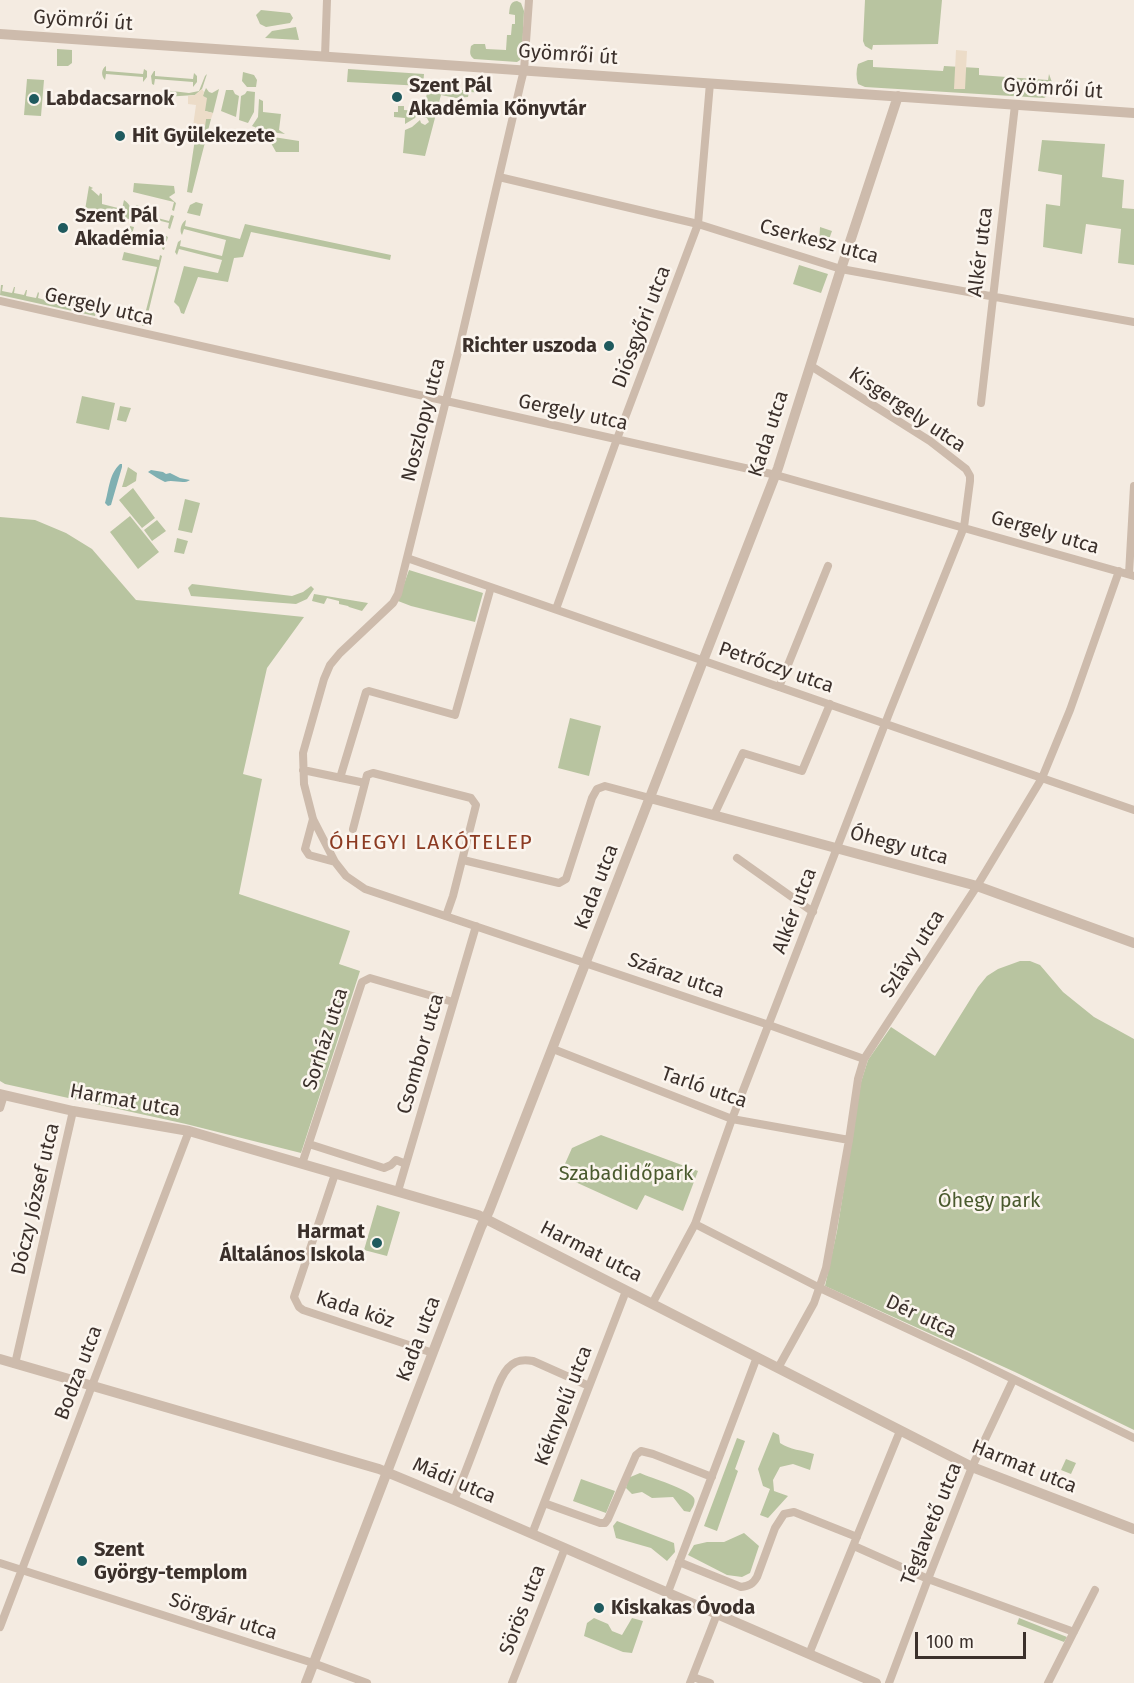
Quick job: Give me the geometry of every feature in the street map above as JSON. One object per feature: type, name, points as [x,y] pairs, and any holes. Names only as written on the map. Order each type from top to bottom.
[{"type":"street","points":[[326,56],[327,0]]},
{"type":"street","name":"Noszlopy utca","points":[[476,926],[365,889],[346,876],[335,862],[313,819],[304,784],[303,753],[330,665],[393,603],[398,594],[524,70],[529,0]]},
{"type":"street","name":"Gyömrői út","points":[[0,34],[1134,113]]},
{"type":"street","name":"Diósgyőri utca","points":[[556,609],[698,224],[710,83]]},
{"type":"street","name":"Kada utca","points":[[306,1683],[776,474],[898,96]]},
{"type":"street","name":"Alkér utca","points":[[981,403],[1015,105]]},
{"type":"street","name":"Cserkesz utca","points":[[499,177],[698,224],[841,269],[1134,322]]},
{"type":"street","name":"Gergely utca","points":[[0,302],[776,474],[1132,575]]},
{"type":"street","name":"Kisgergely utca","points":[[810,366],[930,441],[966,469],[970,481],[964,527]]},
{"type":"street","points":[[1132,575],[1134,486]]},
{"type":"street","name":"Alkér utca","points":[[652,1304],[695,1224],[732,1119],[964,527]]},
{"type":"street","name":"Petrőczy utca","points":[[407,558],[1134,810]]},
{"type":"street","points":[[780,687],[828,567]]},
{"type":"street","name":"Szlávy utca","points":[[778,1368],[814,1303],[826,1268],[858,1079],[864,1059],[977,886],[1042,778],[1070,710],[1119,572]]},
{"type":"street","points":[[340,778],[366,693],[369,691],[455,715],[492,587]]},
{"type":"street","points":[[714,815],[743,753],[802,771],[830,704]]},
{"type":"street","points":[[303,771],[365,783]]},
{"type":"street","points":[[353,829],[367,775],[373,773],[471,798],[476,805],[463,860],[446,916]]},
{"type":"street","points":[[463,860],[559,883],[566,879],[597,789],[605,786],[650,798]]},
{"type":"street","name":"Óhegy utca","points":[[650,798],[977,886],[1134,943]]},
{"type":"street","name":"Noszlopy utca","points":[[313,819],[305,849],[309,855],[335,862]]},
{"type":"street","points":[[737,858],[813,912]]},
{"type":"street","name":"Száraz utca","points":[[476,926],[769,1024],[864,1059]]},
{"type":"street","name":"Csombor utca","points":[[398,1191],[476,926]]},
{"type":"street","name":"Sorház utca","points":[[302,1164],[362,982],[370,978],[453,1002]]},
{"type":"street","name":"Tarló utca","points":[[553,1049],[732,1119],[849,1140]]},
{"type":"street","points":[[0,1108],[2,1094]]},
{"type":"street","name":"Harmat utca","points":[[2,1094],[73,1111],[189,1131],[478,1215],[972,1467],[1134,1529]]},
{"type":"street","name":"Dóczy József utca","points":[[15,1364],[73,1111]]},
{"type":"street","name":"Bodza utca","points":[[0,1627],[189,1131]]},
{"type":"street","points":[[309,1144],[384,1168],[396,1160],[406,1164]]},
{"type":"street","name":"Kada köz","points":[[335,1174],[294,1297],[299,1307],[433,1353]]},
{"type":"street","name":"Dér utca","points":[[695,1224],[820,1288],[1134,1438]]},
{"type":"street","name":"Kéknyelű utca","points":[[532,1534],[626,1291]]},
{"type":"street","points":[[668,1592],[757,1357]]},
{"type":"street","name":"Mádi utca","points":[[0,1359],[387,1472],[876,1683]]},
{"type":"street","points":[[454,1500],[496,1393],[510,1366],[525,1359],[533,1361],[589,1386]]},
{"type":"street","name":"Téglavető utca","points":[[889,1683],[972,1467],[1013,1380]]},
{"type":"street","points":[[810,1654],[900,1431]]},
{"type":"street","points":[[544,1503],[605,1523],[636,1455],[641,1451],[712,1477]]},
{"type":"street","points":[[679,1562],[741,1587],[749,1586],[757,1577],[775,1528],[784,1514],[794,1512],[928,1579],[1074,1632]]},
{"type":"street","name":"Sörös utca","points":[[512,1683],[565,1548]]},
{"type":"street","name":"Sörgyár utca","points":[[0,1563],[313,1663],[367,1683]]},
{"type":"street","points":[[1048,1683],[1095,1590]]},
{"type":"street","points":[[710,1683],[692,1680],[717,1614]]},
{"type":"green space","points":[[865,0],[942,0],[938,44],[873,45],[872,50],[865,46],[863,41]]},
{"type":"green space","points":[[517,1],[521,3],[524,11],[520,60],[517,62],[474,59],[470,52],[474,44],[485,44],[486,49],[506,50],[507,35],[511,35],[512,24],[515,24],[515,15],[509,14],[510,8],[511,4]]},
{"type":"green space","points":[[261,10],[290,13],[293,18],[290,23],[266,27],[260,24],[256,15]]},
{"type":"green space","points":[[296,27],[299,40],[265,38],[272,31]]},
{"type":"green space","points":[[57,49],[72,50],[72,63],[68,66],[57,66]]},
{"type":"green space","points":[[873,60],[873,67],[943,71],[944,66],[979,68],[979,75],[1048,80],[1049,74],[1053,85],[1052,93],[1044,98],[865,87],[858,84],[857,72],[858,64]]},
{"type":"green space","points":[[106,66],[106,71],[143,74],[144,69],[147,71],[147,77],[143,82],[143,77],[106,74],[105,80],[102,73]]},
{"type":"green space","points":[[348,69],[424,74],[423,86],[347,82]]},
{"type":"green space","points":[[154,71],[155,76],[193,79],[194,73],[197,76],[197,82],[193,87],[193,82],[155,79],[154,85],[151,76]]},
{"type":"green space","points":[[243,72],[254,75],[257,80],[256,87],[247,87],[242,81]]},
{"type":"green space","points":[[207,74],[202,89],[195,95],[164,97],[163,90],[189,93],[199,91]]},
{"type":"green space","points":[[27,79],[44,80],[41,116],[24,115]]},
{"type":"green space","points":[[206,88],[212,93],[219,89],[213,113],[205,111],[203,95]]},
{"type":"green space","points":[[463,88],[492,89],[492,93],[469,92],[468,97],[456,98],[441,95],[425,156],[403,153],[405,130],[420,120],[425,125],[429,122],[423,117],[427,89],[463,90]]},
{"type":"green space","points":[[226,90],[233,90],[239,96],[236,117],[221,111]]},
{"type":"green space","points":[[247,91],[255,92],[254,112],[248,123],[239,120],[241,96]]},
{"type":"green space","points":[[259,99],[263,101],[263,112],[281,114],[279,130],[285,134],[264,131],[252,126],[258,117]]},
{"type":"green space","points":[[398,106],[404,106],[404,110],[419,111],[415,118],[405,124],[405,118],[394,117],[394,112],[398,112]]},
{"type":"green space","points":[[206,118],[211,119],[192,193],[187,192],[197,126],[204,126]]},
{"type":"green space","points":[[267,136],[299,141],[299,152],[276,152]]},
{"type":"green space","points":[[1042,140],[1105,144],[1102,177],[1124,180],[1122,208],[1134,209],[1134,265],[1118,263],[1121,229],[1086,224],[1082,254],[1043,247],[1046,204],[1060,206],[1062,175],[1038,171]]},
{"type":"green space","points":[[134,183],[174,186],[175,193],[169,197],[176,203],[174,211],[172,210],[174,202],[133,192]]},
{"type":"green space","points":[[89,186],[99,196],[100,193],[102,194],[102,204],[122,209],[124,200],[127,202],[130,208],[129,219],[85,210]]},
{"type":"green space","points":[[196,202],[203,204],[200,216],[187,213],[190,205]]},
{"type":"green space","points":[[136,205],[139,206],[138,213],[169,221],[171,215],[174,216],[170,229],[168,228],[169,223],[137,215],[135,222],[132,221]]},
{"type":"green space","points":[[186,220],[185,226],[240,239],[245,224],[391,255],[390,260],[251,232],[243,257],[234,258],[228,282],[198,277],[184,314],[174,302],[184,266],[218,273],[222,260],[179,249],[177,255],[175,252],[178,242],[181,240],[180,246],[222,256],[226,240],[184,229],[182,235],[181,227]]},
{"type":"green space","points":[[130,226],[134,227],[132,234],[164,242],[166,236],[168,237],[164,250],[163,245],[132,236],[130,243],[126,242]]},
{"type":"green space","points":[[820,227],[832,231],[827,245],[819,242]]},
{"type":"green space","points":[[124,252],[159,260],[160,255],[162,256],[145,326],[142,326],[157,267],[122,260]]},
{"type":"green space","points":[[799,265],[828,274],[821,293],[793,284]]},
{"type":"green space","points":[[1,285],[3,285],[2,291],[12,293],[15,287],[14,293],[24,295],[27,290],[26,296],[36,298],[38,292],[38,298],[48,301],[51,295],[50,301],[60,303],[63,298],[62,303],[72,306],[73,300],[74,306],[84,308],[87,303],[86,309],[92,310],[93,304],[98,305],[95,316],[0,295]]},
{"type":"green space","points":[[82,396],[115,403],[109,430],[76,423]]},
{"type":"green space","points":[[120,406],[131,408],[126,422],[117,420]]},
{"type":"green space","points":[[128,467],[137,473],[136,481],[122,487]]},
{"type":"green space","points":[[133,488],[155,518],[142,528],[119,500]]},
{"type":"green space","points":[[185,499],[200,503],[192,533],[178,530]]},
{"type":"green space","points":[[130,516],[159,552],[138,569],[110,532]]},
{"type":"green space","points":[[0,517],[35,520],[66,533],[92,549],[136,600],[304,617],[267,668],[243,774],[262,779],[239,894],[350,931],[339,964],[360,971],[301,1153],[0,1081]]},
{"type":"green space","points":[[157,520],[166,531],[152,541],[144,530]]},
{"type":"green space","points":[[177,538],[188,541],[184,554],[174,552]]},
{"type":"green space","points":[[409,570],[483,593],[475,622],[398,601]]},
{"type":"green space","points":[[192,584],[292,596],[311,586],[314,589],[307,599],[296,604],[191,596],[188,588]]},
{"type":"green space","points":[[314,594],[368,603],[362,611],[327,598],[324,604],[312,601]]},
{"type":"green space","points":[[570,718],[601,726],[589,776],[558,768]]},
{"type":"green space","name":"Óhegy park","points":[[1020,961],[1030,961],[1040,965],[1063,992],[1094,1017],[1134,1039],[1134,1430],[1015,1372],[825,1286],[837,1231],[861,1082],[868,1060],[891,1027],[935,1056],[987,976],[998,969]]},
{"type":"green space","name":"Szabadidőpark","points":[[601,1135],[698,1171],[683,1211],[645,1195],[637,1210],[560,1175],[572,1148]]},
{"type":"green space","points":[[377,1205],[400,1212],[387,1256],[364,1250]]},
{"type":"green space","points":[[773,1432],[779,1435],[780,1443],[792,1449],[814,1454],[810,1470],[793,1464],[780,1467],[773,1480],[774,1491],[788,1496],[768,1518],[760,1515],[770,1489],[763,1486],[758,1469]]},
{"type":"green space","points":[[737,1438],[745,1441],[735,1469],[738,1471],[717,1531],[704,1526]]},
{"type":"green space","points":[[1066,1459],[1076,1463],[1071,1474],[1061,1470]]},
{"type":"green space","points":[[640,1473],[678,1487],[691,1495],[694,1498],[694,1505],[690,1512],[684,1511],[673,1497],[652,1498],[642,1492],[632,1494],[626,1488],[628,1478]]},
{"type":"green space","points":[[581,1479],[615,1491],[606,1513],[573,1501]]},
{"type":"green space","points":[[617,1521],[674,1543],[675,1552],[667,1561],[651,1548],[616,1538],[613,1526]]},
{"type":"green space","points":[[744,1533],[759,1546],[750,1573],[742,1577],[727,1575],[688,1555],[694,1545],[724,1542]]},
{"type":"green space","points":[[594,1618],[608,1624],[612,1631],[622,1635],[632,1618],[643,1621],[632,1653],[623,1652],[584,1636],[587,1623]]},
{"type":"green space","points":[[1019,1618],[1067,1637],[1064,1642],[1017,1624]]},
{"type":"shaded area","points":[[956,50],[967,51],[965,89],[954,89]]},
{"type":"shaded area","points":[[202,89],[203,96],[207,98],[205,111],[213,113],[211,119],[206,119],[205,127],[193,126],[196,105],[188,104],[188,96],[195,95]]},
{"type":"water","points":[[120,464],[122,467],[111,505],[108,506],[105,503],[110,482]]},
{"type":"water","points":[[151,470],[170,473],[190,480],[165,482],[148,472]]},
{"type":"place","name":"Szent Pál Akadémia Könyvtár","points":[[397,97]]},
{"type":"place","name":"Labdacsarnok","points":[[34,99]]},
{"type":"place","name":"Hit Gyülekezete","points":[[120,136]]},
{"type":"place","name":"Szent Pál Akadémia","points":[[63,228]]},
{"type":"place","name":"Richter uszoda","points":[[609,346]]},
{"type":"place","name":"Harmat Általános Iskola","points":[[377,1243]]},
{"type":"place","name":"Szent György-templom","points":[[82,1561]]},
{"type":"place","name":"Kiskakas Óvoda","points":[[599,1608]]},
{"type":"district","name":"ÓHEGYI LAKÓTELEP","points":[[431,843]]}]
